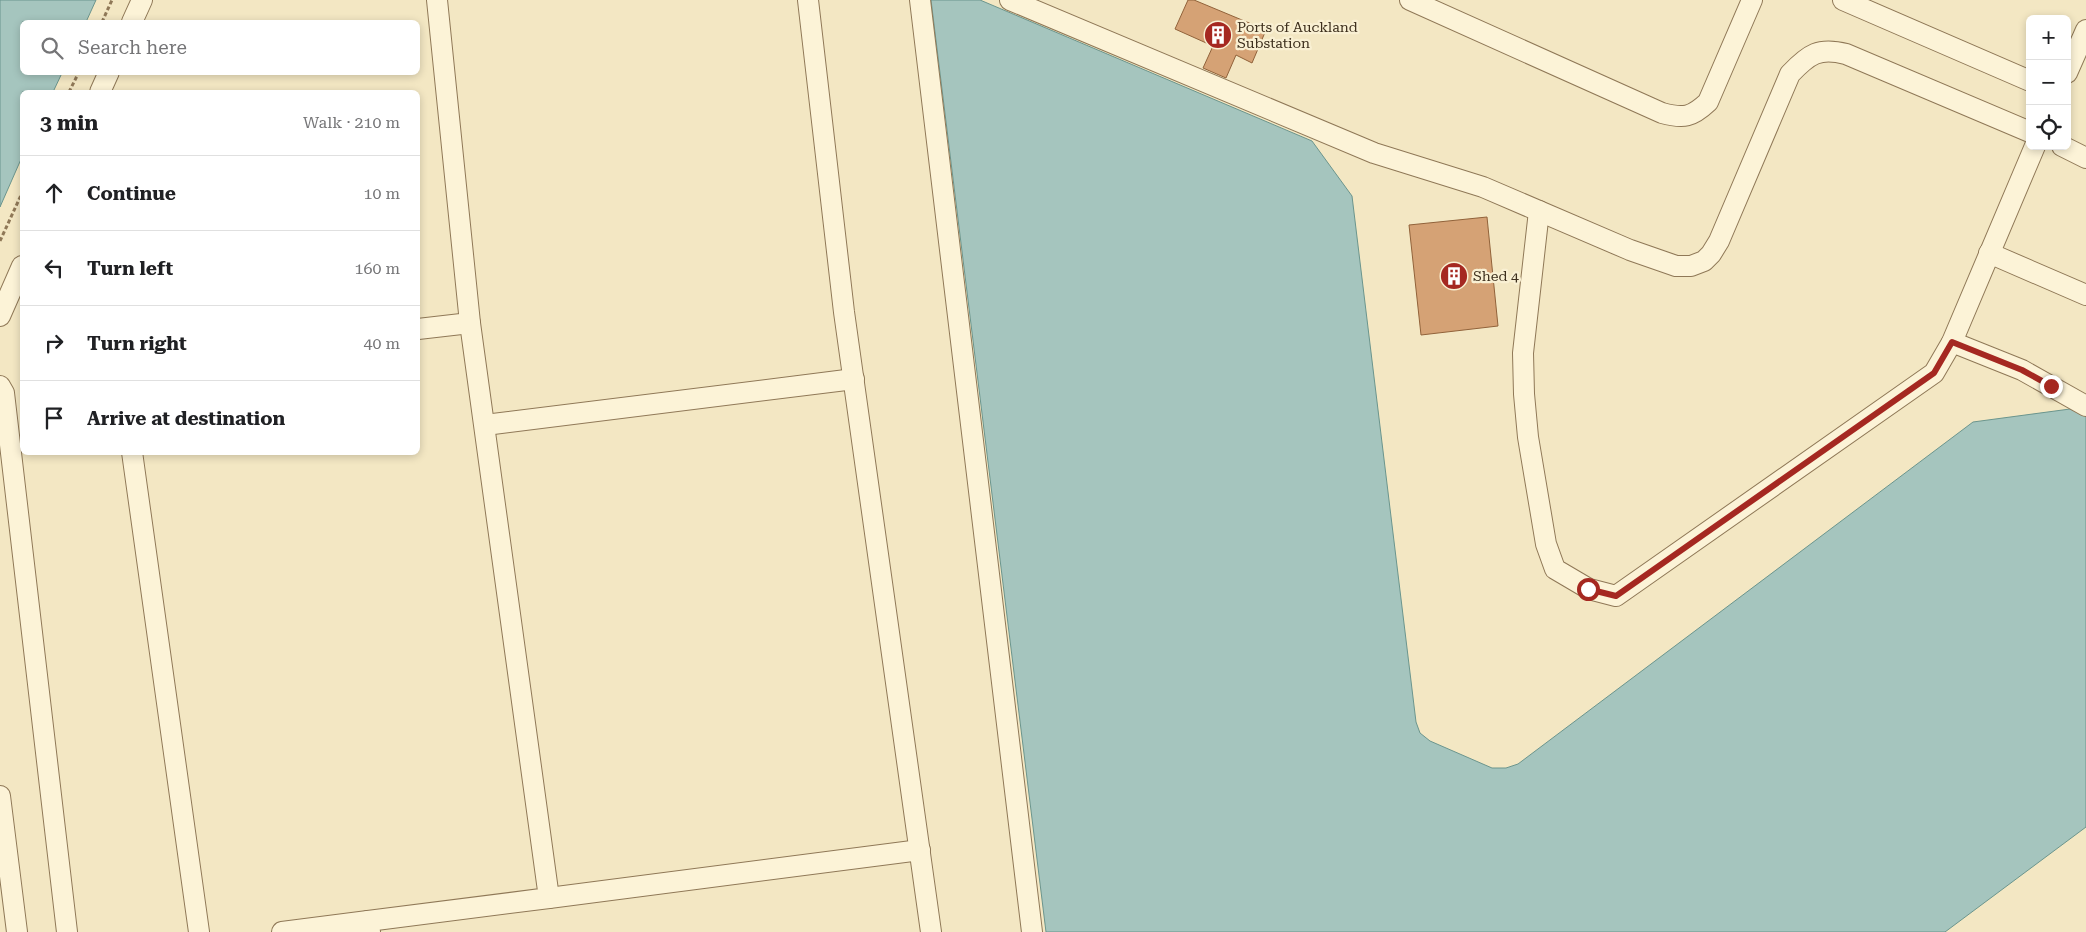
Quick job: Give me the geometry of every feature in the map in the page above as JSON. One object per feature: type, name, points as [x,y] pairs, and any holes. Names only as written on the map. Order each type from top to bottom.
[{"type":"lane","points":[[133,20],[142,0]]},
{"type":"lane","points":[[437,0],[470,323],[549,898]]},
{"type":"lane","points":[[808,0],[844,312],[931,932]]},
{"type":"lane","points":[[920,0],[1032,932]]},
{"type":"lane","points":[[1010,0],[1374,152],[1483,187],[1630,250],[1676,266],[1691,266],[1704,262],[1711,254],[1719,241],[1790,74],[1804,60],[1817,52],[1831,50],[1846,54],[2026,130]]},
{"type":"lane","points":[[1410,0],[1662,113],[1681,118],[1698,112],[1708,102],[1752,0]]},
{"type":"lane","points":[[1843,0],[2026,79]]},
{"type":"lane","points":[[2071,64],[2086,30]]},
{"type":"lane","points":[[101,90],[108,75]]},
{"type":"lane","points":[[1539,211],[1523,353],[1528,437],[1546,544],[1555,569],[1588,589],[1616,596],[1934,373],[1952,342],[2033,150]]},
{"type":"lane","points":[[2070,150],[2086,158]]},
{"type":"lane","points":[[1989,253],[2086,295]]},
{"type":"lane","points":[[0,316],[20,271]]},
{"type":"lane","points":[[420,330],[470,323]]},
{"type":"lane","points":[[1952,342],[2022,370],[2080,402]]},
{"type":"lane","points":[[484,425],[854,379]]},
{"type":"lane","points":[[0,386],[4,392],[67,932]]},
{"type":"lane","points":[[132,455],[199,932]]},
{"type":"lane","points":[[0,796],[17,932]]},
{"type":"lane","points":[[282,932],[369,926],[549,898],[920,850]]},
{"type":"lane","points":[[0,856],[9,932]]},
{"type":"path","points":[[103,20],[112,0]]},
{"type":"path","points":[[70,90],[78,75]]},
{"type":"path","points":[[0,241],[20,197]]},
{"type":"water","points":[[0,0],[96,0],[87,20],[20,20],[20,75],[61,75],[54,90],[20,90],[20,162],[0,207]]},
{"type":"water","points":[[931,0],[980,0],[1312,141],[1352,196],[1416,722],[1420,733],[1430,741],[1492,768],[1506,768],[1518,764],[1973,422],[2070,409],[2086,416],[2086,827],[1945,932],[1046,932]]},
{"type":"building","points":[[1188,0],[1194,0],[1266,30],[1252,63],[1236,55],[1226,78],[1203,68],[1213,46],[1175,29]]},
{"type":"building","name":"Shed 4","points":[[1487,217],[1498,326],[1421,335],[1409,225]]},
{"type":"place","name":"Ports of Auckland Substation","points":[[1218,35]]},
{"type":"place","name":"Shed 4","points":[[1454,276]]},
{"type":"route","points":[[1588,589],[1616,596],[1934,373],[1952,342],[2022,370],[2051,386]]}]
